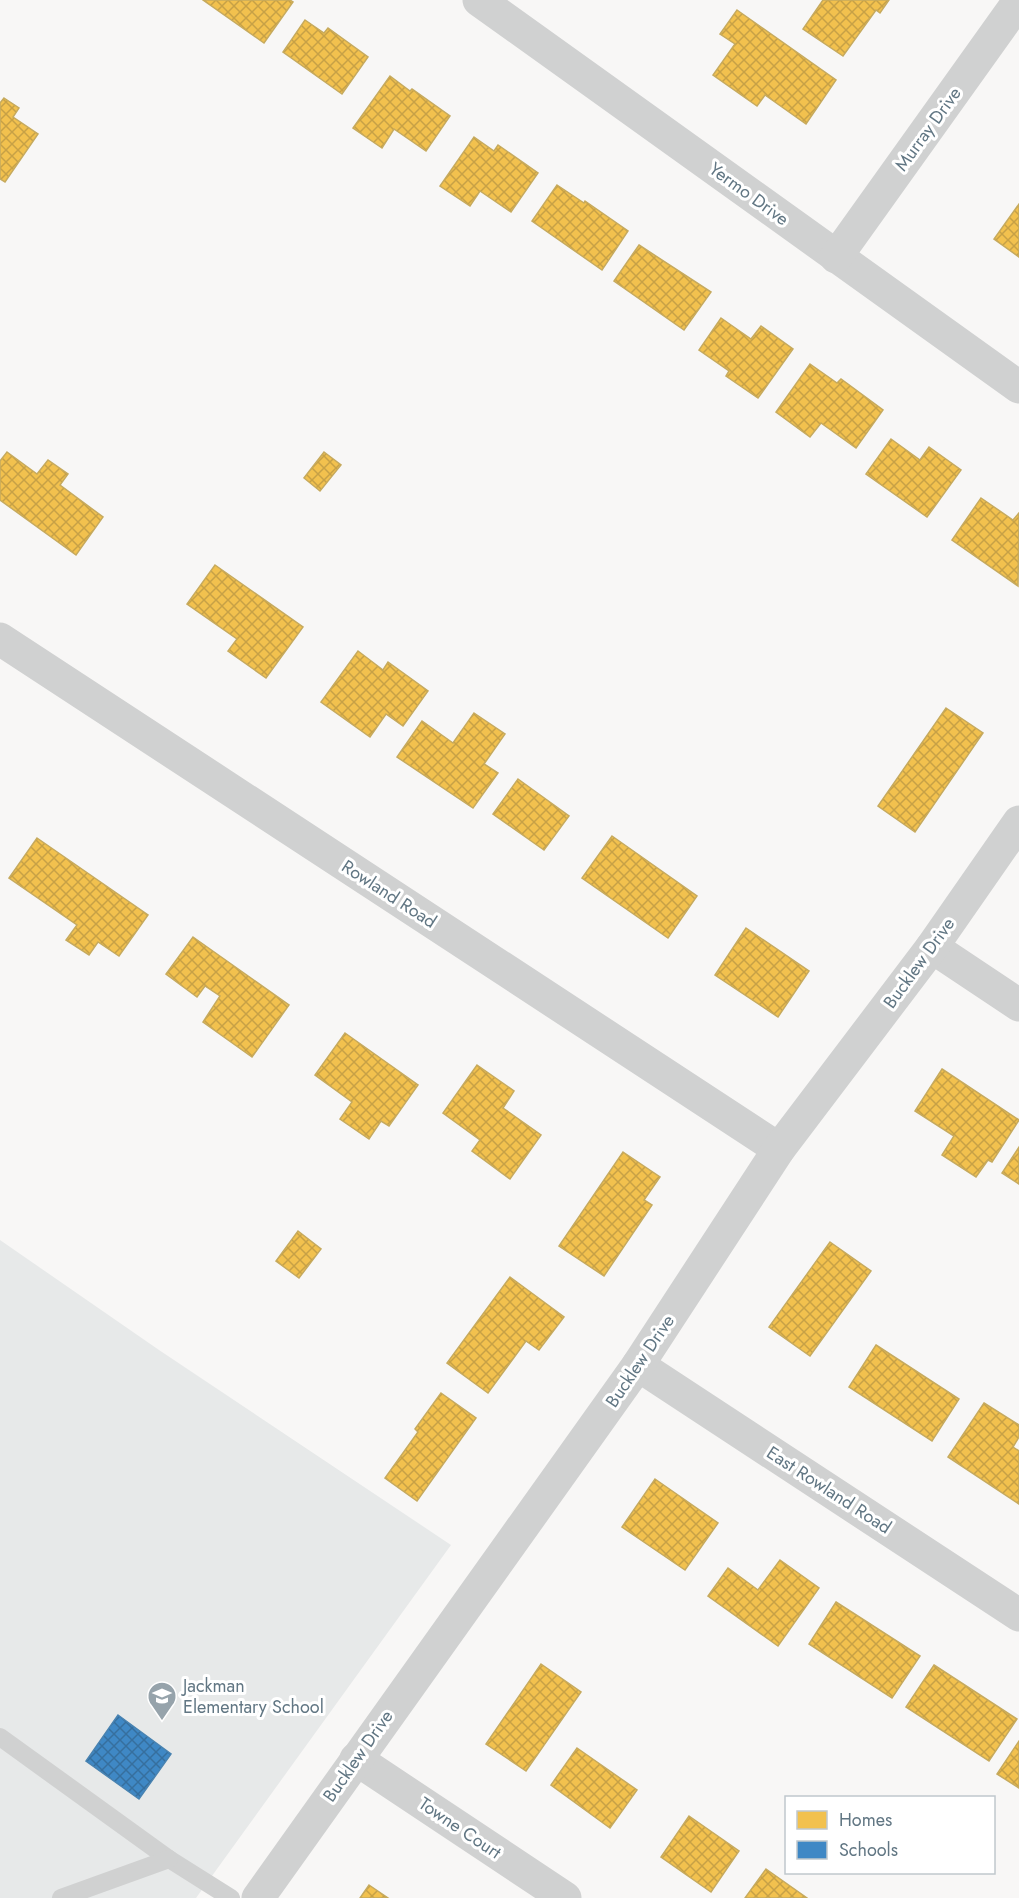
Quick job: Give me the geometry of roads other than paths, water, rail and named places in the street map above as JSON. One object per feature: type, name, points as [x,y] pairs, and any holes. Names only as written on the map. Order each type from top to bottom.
[{"type":"street","name":"Yermo Drive","points":[[479,0],[1019,387]]},
{"type":"street","name":"Murray Drive","points":[[836,257],[1019,1]]},
{"type":"street","name":"Rowland Road","points":[[0,639],[779,1149]]},
{"type":"street","name":"Bucklew Drive","points":[[258,1898],[638,1365],[779,1149],[932,947],[1019,822]]},
{"type":"street","points":[[932,947],[1019,1005]]},
{"type":"street","name":"East Rowland Road","points":[[638,1365],[1019,1615]]},
{"type":"street","name":"Towne Court","points":[[356,1759],[565,1898]]},
{"type":"lane","points":[[0,1737],[169,1859],[231,1898]]},
{"type":"lane","points":[[61,1898],[169,1859]]},
{"type":"place","name":"Jackman Elementary School","points":[[162,1722]]}]
